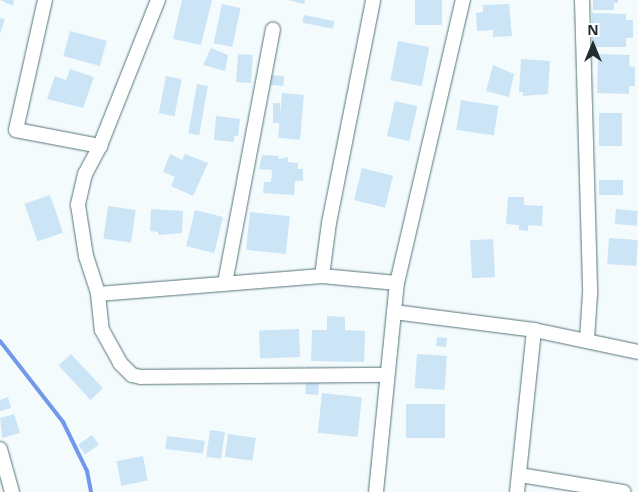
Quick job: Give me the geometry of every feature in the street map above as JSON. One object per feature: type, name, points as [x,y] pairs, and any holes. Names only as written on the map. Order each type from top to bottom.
[{"type":"street","points":[[45,0],[16,130],[100,146]]},
{"type":"street","points":[[158,0],[100,146],[85,174],[78,205],[86,256],[98,294],[102,330],[120,363],[132,375],[388,375]]},
{"type":"street","points":[[322,276],[329,223],[373,0]]},
{"type":"street","points":[[376,492],[397,283],[463,0]]},
{"type":"street","points":[[582,0],[590,294],[587,339]]},
{"type":"street","points":[[225,283],[273,30]]},
{"type":"street","points":[[98,294],[322,276],[397,283]]},
{"type":"street","points":[[394,312],[534,330],[587,339],[638,352]]},
{"type":"street","points":[[518,492],[534,330]]},
{"type":"street","points":[[0,449],[12,492]]},
{"type":"street","points":[[520,475],[624,492]]},
{"type":"building","points":[[0,0],[14,0],[13,6]]},
{"type":"building","points":[[182,0],[212,0],[201,45],[173,39]]},
{"type":"building","points":[[288,0],[305,0],[304,4]]},
{"type":"building","points":[[415,0],[442,0],[442,25],[415,25]]},
{"type":"building","points":[[593,0],[618,0],[618,3],[614,3],[614,10],[593,10]]},
{"type":"building","points":[[222,4],[241,8],[232,47],[214,43]]},
{"type":"building","points":[[509,4],[512,36],[493,37],[493,30],[477,31],[476,13],[483,12],[483,5]]},
{"type":"building","points":[[592,13],[626,14],[626,20],[633,20],[633,38],[626,38],[626,47],[592,47]]},
{"type":"building","points":[[304,15],[334,21],[333,29],[302,23]]},
{"type":"building","points":[[0,18],[5,19],[0,33]]},
{"type":"building","points":[[70,31],[107,41],[100,66],[63,56]]},
{"type":"building","points":[[398,41],[429,47],[422,86],[390,80]]},
{"type":"building","points":[[211,48],[228,55],[225,71],[203,65]]},
{"type":"building","points":[[238,54],[253,55],[251,83],[236,82]]},
{"type":"building","points":[[598,54],[630,55],[629,66],[635,67],[635,86],[629,86],[629,94],[597,93]]},
{"type":"building","points":[[521,59],[550,61],[548,94],[523,96],[523,92],[519,92]]},
{"type":"building","points":[[493,65],[514,74],[509,97],[486,91]]},
{"type":"building","points":[[70,69],[94,77],[83,108],[47,99],[55,76],[66,80]]},
{"type":"building","points":[[271,75],[284,76],[283,86],[270,85]]},
{"type":"building","points":[[166,76],[182,79],[174,116],[159,113]]},
{"type":"building","points":[[197,84],[208,86],[199,135],[188,133]]},
{"type":"building","points":[[282,93],[304,95],[300,140],[278,138]]},
{"type":"building","points":[[461,100],[499,106],[494,136],[456,130]]},
{"type":"building","points":[[395,101],[417,106],[409,141],[387,136]]},
{"type":"building","points":[[273,103],[280,103],[280,123],[273,123]]},
{"type":"building","points":[[599,113],[622,113],[622,146],[599,146]]},
{"type":"building","points":[[216,116],[240,119],[238,136],[234,136],[234,142],[214,140]]},
{"type":"building","points":[[170,154],[182,160],[185,154],[208,163],[193,196],[171,186],[175,177],[163,172]]},
{"type":"building","points":[[262,155],[279,156],[278,159],[288,157],[288,162],[298,163],[298,169],[303,169],[303,181],[295,181],[294,195],[263,193],[264,182],[271,182],[272,170],[259,169]]},
{"type":"building","points":[[362,168],[393,176],[385,208],[354,200]]},
{"type":"building","points":[[599,180],[623,180],[623,195],[599,195]]},
{"type":"building","points":[[50,195],[63,233],[37,242],[24,204]]},
{"type":"building","points":[[508,197],[524,197],[524,205],[543,206],[542,226],[528,225],[528,231],[519,230],[519,225],[506,224]]},
{"type":"building","points":[[108,206],[136,210],[131,243],[103,239]]},
{"type":"building","points":[[151,209],[183,211],[182,233],[158,235],[158,232],[150,231]]},
{"type":"building","points":[[616,209],[638,211],[637,226],[615,224]]},
{"type":"building","points":[[195,210],[223,217],[214,253],[186,246]]},
{"type":"building","points":[[250,212],[290,216],[286,254],[246,250]]},
{"type":"building","points":[[609,238],[638,240],[636,266],[607,264]]},
{"type":"building","points":[[493,239],[495,277],[472,278],[470,240]]},
{"type":"building","points":[[327,316],[345,317],[345,330],[365,331],[364,362],[311,361],[312,330],[327,330]]},
{"type":"building","points":[[299,329],[300,357],[260,358],[259,330]]},
{"type":"building","points":[[437,337],[447,338],[446,347],[436,346]]},
{"type":"building","points":[[71,354],[103,388],[91,400],[59,366]]},
{"type":"building","points":[[417,354],[447,356],[445,390],[415,388]]},
{"type":"building","points":[[306,382],[319,383],[318,395],[305,394]]},
{"type":"building","points":[[322,393],[362,397],[358,437],[318,433]]},
{"type":"building","points":[[8,397],[11,408],[0,411],[0,400]]},
{"type":"building","points":[[406,404],[445,404],[445,438],[406,438]]},
{"type":"building","points":[[14,414],[20,433],[2,438],[0,418]]},
{"type":"building","points":[[210,430],[225,432],[221,459],[206,457]]},
{"type":"building","points":[[228,434],[256,438],[253,461],[225,457]]},
{"type":"building","points":[[92,435],[99,445],[85,455],[78,445]]},
{"type":"building","points":[[167,436],[205,441],[203,454],[165,449]]},
{"type":"building","points":[[143,456],[148,481],[121,486],[116,461]]},
{"type":"waterway","points":[[0,341],[63,422],[87,471],[91,492]]}]
